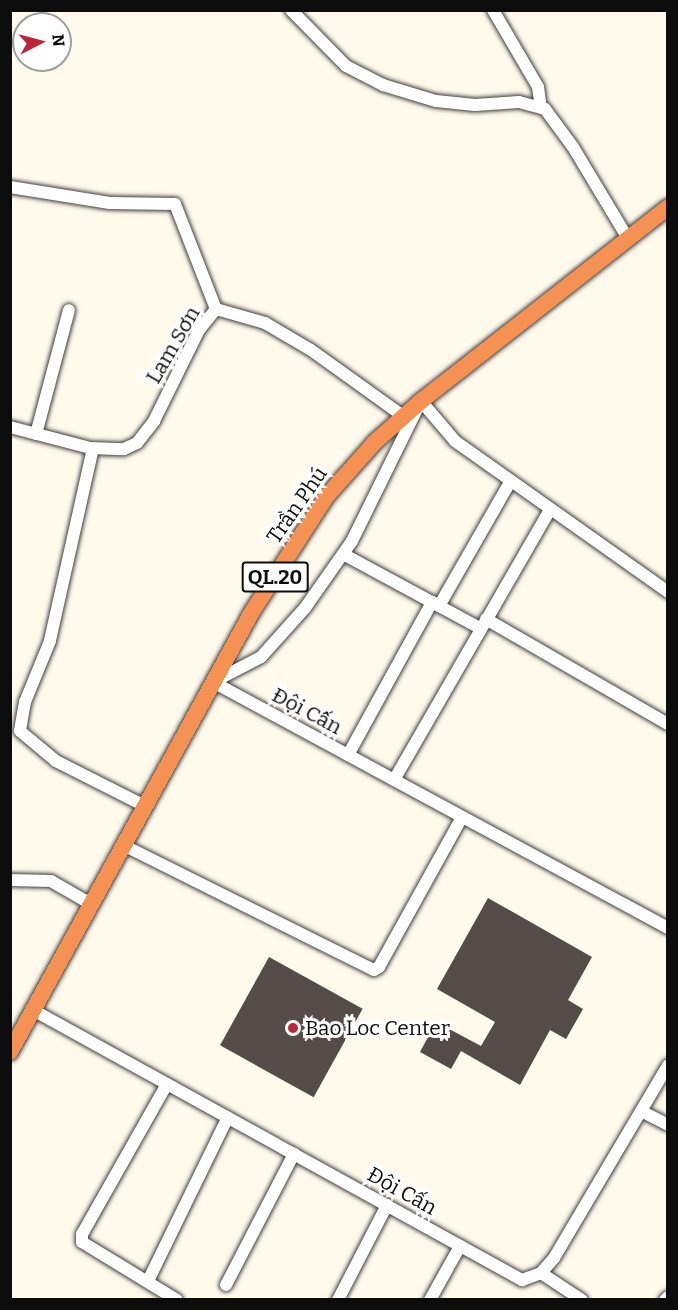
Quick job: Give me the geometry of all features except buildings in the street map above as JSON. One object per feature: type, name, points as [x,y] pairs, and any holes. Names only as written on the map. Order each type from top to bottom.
[{"type":"highway","name":"Trần Phú","points":[[10,1052],[250,615],[326,497],[375,442],[421,401],[668,207]]},
{"type":"street","points":[[291,10],[346,66],[383,85],[436,100],[475,105],[519,102],[541,108]]},
{"type":"street","points":[[493,10],[538,87],[541,108],[573,147],[627,237]]},
{"type":"street","points":[[10,187],[110,203],[175,204],[216,309]]},
{"type":"street","name":"Lam Sơn","points":[[10,427],[93,448],[124,448],[137,442],[154,421],[199,330],[216,309],[265,323],[330,363],[404,416]]},
{"type":"street","points":[[36,434],[69,310]]},
{"type":"street","points":[[213,682],[261,657],[305,608],[343,554],[379,491],[421,401],[455,441],[549,511],[668,592]]},
{"type":"street","points":[[93,448],[50,641],[25,702],[20,731],[56,761],[145,807]]},
{"type":"street","points":[[348,755],[510,482]]},
{"type":"street","points":[[394,780],[549,511]]},
{"type":"street","points":[[343,554],[436,604],[483,623],[668,724]]},
{"type":"street","name":"Đội Cấn","points":[[213,682],[668,928]]},
{"type":"street","points":[[123,845],[374,970],[462,817]]},
{"type":"street","points":[[10,880],[51,881],[91,904]]},
{"type":"street","name":"Đội Cấn","points":[[33,1010],[522,1280],[541,1273]]},
{"type":"street","points":[[582,1299],[541,1273],[554,1258],[668,1065]]},
{"type":"street","points":[[166,1084],[82,1234],[87,1248],[177,1299]]},
{"type":"street","points":[[641,1111],[668,1125]]},
{"type":"street","points":[[148,1281],[228,1117]]},
{"type":"street","points":[[226,1285],[294,1154]]},
{"type":"street","points":[[338,1299],[387,1205]]},
{"type":"street","points":[[430,1299],[460,1246]]},
{"type":"place","name":"Bao Loc Center","points":[[293,1028]]}]
